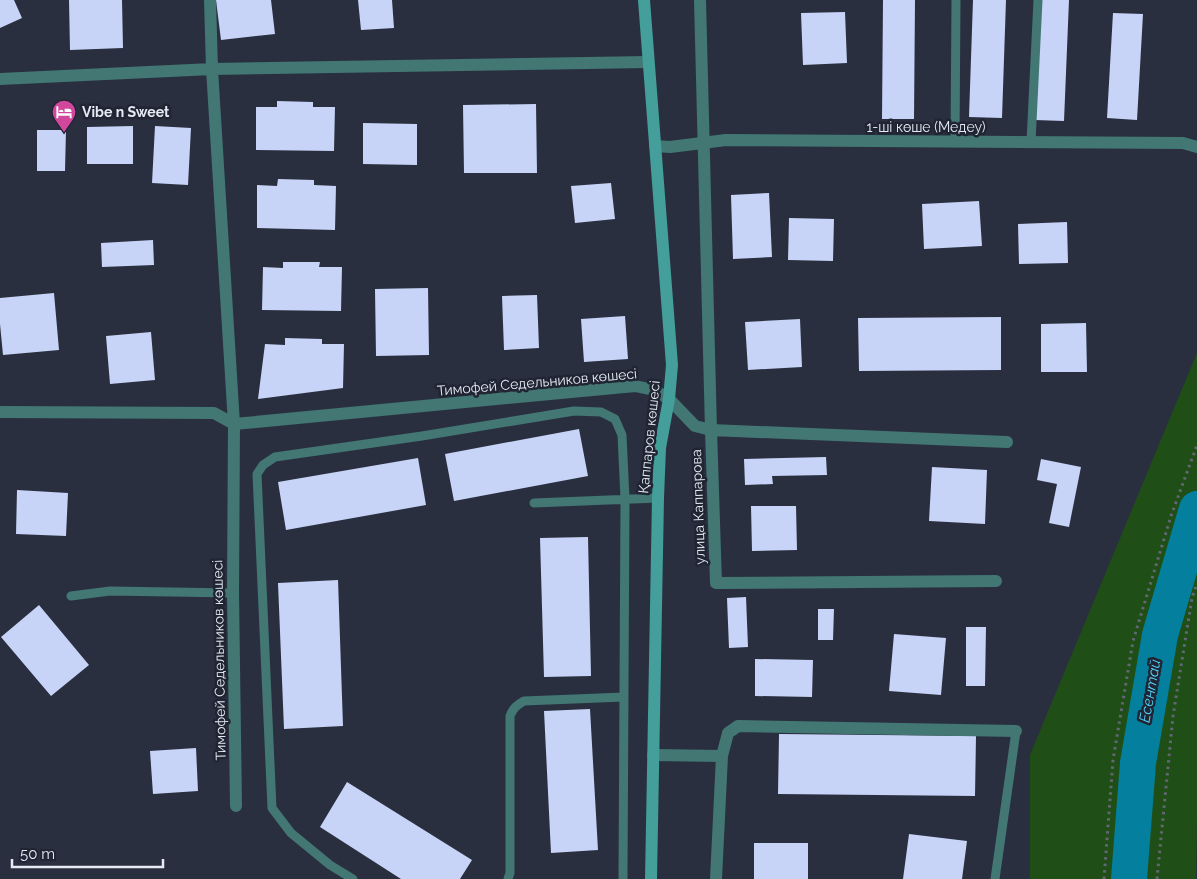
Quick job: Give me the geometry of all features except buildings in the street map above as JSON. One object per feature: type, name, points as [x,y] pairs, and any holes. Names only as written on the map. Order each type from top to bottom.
[{"type":"street","name":"Тимофей Седельников көшесі","points":[[210,0],[212,69],[234,424],[233,593],[236,806]]},
{"type":"street","name":"Қаппаров көшесі","points":[[644,0],[672,365],[669,399],[660,448],[651,879]]},
{"type":"street","points":[[700,0],[710,430]]},
{"type":"street","points":[[0,80],[212,69],[648,62]]},
{"type":"street","name":"1-ші көше (Медеу)","points":[[655,146],[726,140],[1183,143],[1197,147]]},
{"type":"street","name":"Тимофей Седельников көшесі","points":[[234,424],[635,386],[654,390],[669,399],[695,426],[710,430],[1007,442]]},
{"type":"street","points":[[0,412],[214,412],[234,424]]},
{"type":"street","name":"улица Каппарова","points":[[710,430],[716,584],[996,580]]},
{"type":"street","points":[[716,879],[722,756],[728,733],[738,726],[1016,731]]},
{"type":"street","points":[[653,755],[722,756]]},
{"type":"lane","points":[[955,142],[956,0]]},
{"type":"lane","points":[[1031,142],[1038,0]]},
{"type":"lane","points":[[354,879],[330,866],[291,833],[272,808],[257,474],[263,465],[275,457],[422,436],[574,411],[602,412],[614,419],[622,435],[625,499],[623,879]]},
{"type":"lane","points":[[534,502],[658,498]]},
{"type":"lane","points":[[71,596],[110,591],[233,593]]},
{"type":"lane","points":[[508,879],[510,873],[510,716],[512,710],[524,701],[624,697]]},
{"type":"lane","points":[[995,879],[1016,731]]},
{"type":"path","points":[[1104,879],[1113,760],[1133,641],[1171,516],[1197,445]]},
{"type":"path","points":[[1157,879],[1173,716],[1192,598],[1197,583]]},
{"type":"green space","points":[[1197,353],[1196,879],[1030,879],[1030,755]]},
{"type":"waterway","name":"Есентай","points":[[1129,879],[1138,763],[1160,635],[1197,509]]},
{"type":"place","name":"Vibe n Sweet","points":[[64,133]]}]
